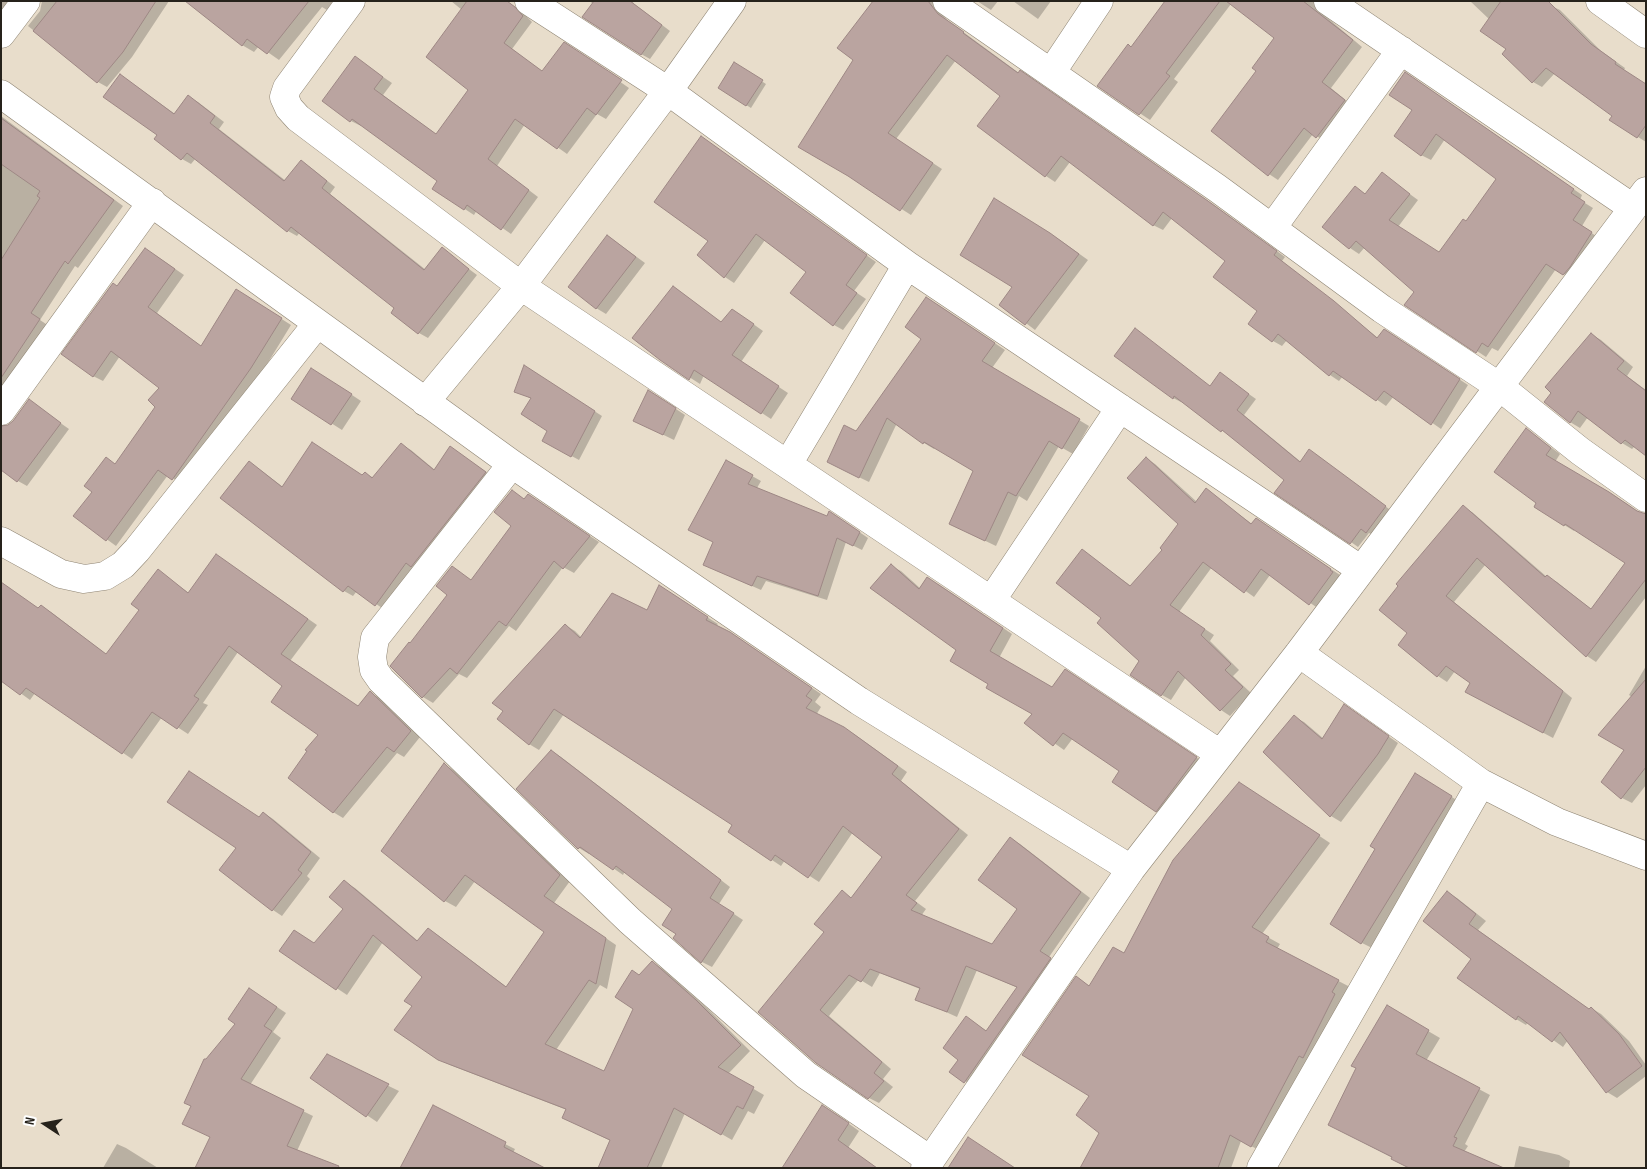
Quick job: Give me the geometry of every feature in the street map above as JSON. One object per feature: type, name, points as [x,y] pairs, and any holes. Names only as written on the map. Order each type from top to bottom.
[{"type":"street","points":[[1,34],[26,1]]},
{"type":"street","points":[[351,1],[287,88],[284,97],[289,108],[298,118],[521,286],[1220,754]]},
{"type":"street","points":[[528,1],[668,91],[907,265],[1360,569]]},
{"type":"street","points":[[425,402],[521,286],[668,91],[732,1]]},
{"type":"street","points":[[947,1],[1272,228],[1382,309],[1500,387],[1580,451],[1646,498]]},
{"type":"street","points":[[1051,73],[1099,1]]},
{"type":"street","points":[[512,464],[375,638],[372,656],[374,670],[382,680],[637,927],[806,1075],[927,1164],[1131,869],[1638,210],[1328,1]]},
{"type":"street","points":[[1600,1],[1646,34]]},
{"type":"street","points":[[1272,228],[1401,50]]},
{"type":"street","points":[[1,94],[512,464],[859,701],[1131,869]]},
{"type":"street","points":[[1,411],[152,202]]},
{"type":"street","points":[[788,464],[907,265]]},
{"type":"street","points":[[1,541],[61,574],[84,579],[105,576],[123,565],[138,550],[317,324]]},
{"type":"street","points":[[991,601],[1120,408]]},
{"type":"street","points":[[1299,653],[1481,783],[1557,822],[1646,856]]},
{"type":"street","points":[[1261,1168],[1481,783]]},
{"type":"building","points":[[57,1],[156,1],[123,52],[97,83],[33,31]]},
{"type":"building","points":[[185,1],[309,1],[267,54],[247,39],[242,46]]},
{"type":"building","points":[[467,1],[507,1],[515,7],[523,16],[504,43],[542,71],[564,42],[622,80],[596,115],[587,108],[557,149],[515,119],[488,159],[529,190],[501,230],[467,205],[464,210],[432,189],[437,181],[352,119],[350,122],[322,101],[355,56],[383,77],[374,89],[436,134],[468,90],[426,57]]},
{"type":"building","points":[[594,1],[630,1],[662,25],[641,55],[582,17]]},
{"type":"building","points":[[873,1],[928,1],[938,14],[1018,73],[1020,70],[1277,251],[1274,255],[1334,301],[1377,338],[1384,329],[1460,379],[1431,425],[1384,391],[1376,401],[1333,371],[1329,376],[1278,334],[1272,342],[1248,324],[1257,311],[1213,277],[1225,261],[1163,212],[1153,226],[1061,156],[1045,177],[977,126],[1000,96],[947,55],[888,133],[933,163],[900,211],[848,176],[798,147],[853,60],[837,48]]},
{"type":"building","points":[[1165,1],[1220,1],[1166,73],[1170,76],[1139,115],[1097,86],[1128,44],[1131,47]]},
{"type":"building","points":[[1226,1],[1303,1],[1353,40],[1322,82],[1345,100],[1316,138],[1304,128],[1268,176],[1211,131],[1256,71],[1252,68],[1274,38]]},
{"type":"building","points":[[1501,1],[1548,1],[1591,44],[1616,62],[1615,64],[1646,84],[1646,125],[1637,138],[1609,120],[1612,116],[1546,68],[1532,83],[1502,54],[1506,49],[1480,31]]},
{"type":"building","points":[[734,62],[763,80],[746,106],[718,88]]},
{"type":"building","points":[[1405,72],[1574,189],[1571,193],[1585,202],[1573,220],[1592,232],[1570,267],[1563,275],[1546,264],[1488,347],[1482,343],[1476,353],[1404,305],[1414,292],[1356,241],[1349,249],[1322,227],[1355,186],[1365,194],[1382,172],[1410,194],[1389,220],[1439,252],[1463,219],[1466,221],[1496,179],[1436,134],[1421,156],[1394,136],[1412,110],[1389,95]]},
{"type":"building","points":[[120,74],[174,114],[188,95],[215,116],[210,123],[284,181],[301,160],[327,181],[322,188],[424,270],[442,247],[469,269],[418,334],[391,313],[394,308],[291,227],[287,232],[187,153],[181,160],[154,139],[157,135],[103,97]]},
{"type":"building","points":[[1,118],[114,200],[68,264],[65,261],[31,313],[40,319],[1,378],[1,260],[40,198],[37,196],[40,191],[1,164]]},
{"type":"building","points":[[701,136],[867,255],[846,285],[857,293],[833,326],[790,293],[806,272],[756,234],[724,278],[697,255],[708,241],[654,202]]},
{"type":"building","points":[[994,198],[1050,233],[1079,254],[1025,325],[999,305],[1012,287],[960,255]]},
{"type":"building","points":[[607,235],[636,257],[596,309],[568,287]]},
{"type":"building","points":[[145,248],[175,269],[148,307],[201,346],[236,289],[282,318],[251,368],[172,480],[158,470],[106,541],[73,516],[92,492],[84,486],[106,457],[115,464],[155,407],[148,400],[159,388],[111,351],[93,377],[61,354],[113,283],[117,286]]},
{"type":"building","points":[[673,286],[721,322],[732,309],[754,324],[732,355],[779,386],[761,414],[694,370],[689,380],[632,338]]},
{"type":"building","points":[[926,297],[995,343],[982,361],[1080,419],[1062,449],[1049,441],[1016,496],[1008,492],[985,541],[949,524],[973,471],[924,442],[923,444],[887,418],[859,478],[827,462],[844,425],[856,431],[921,339],[905,327]]},
{"type":"building","points":[[1135,328],[1210,386],[1220,372],[1249,394],[1237,410],[1300,462],[1309,449],[1386,506],[1366,533],[1361,529],[1350,544],[1274,493],[1284,480],[1222,430],[1221,432],[1174,396],[1173,399],[1114,356]]},
{"type":"building","points":[[1591,333],[1624,361],[1617,369],[1646,391],[1646,456],[1625,440],[1621,444],[1578,411],[1570,423],[1544,402],[1551,393],[1545,387]]},
{"type":"building","points":[[524,365],[595,411],[571,457],[542,441],[547,431],[521,414],[531,398],[514,392]]},
{"type":"building","points":[[311,368],[352,394],[331,425],[291,399]]},
{"type":"building","points":[[648,390],[676,408],[663,435],[633,421]]},
{"type":"building","points":[[29,399],[61,423],[17,482],[1,470],[1,426],[8,425],[13,421]]},
{"type":"building","points":[[1526,428],[1551,448],[1546,455],[1609,492],[1637,511],[1646,514],[1646,579],[1586,657],[1477,558],[1446,596],[1563,691],[1543,733],[1465,692],[1470,683],[1446,666],[1437,677],[1398,645],[1407,633],[1379,610],[1398,586],[1396,584],[1463,505],[1545,577],[1547,575],[1591,609],[1625,563],[1565,524],[1564,526],[1534,507],[1536,503],[1494,472]]},
{"type":"building","points":[[312,442],[362,475],[365,472],[372,478],[401,443],[434,470],[450,446],[486,472],[411,567],[406,563],[375,606],[348,586],[343,592],[220,498],[249,461],[282,487]]},
{"type":"building","points":[[1146,457],[1195,503],[1206,488],[1251,524],[1256,518],[1333,572],[1309,605],[1261,569],[1244,593],[1203,562],[1170,605],[1205,629],[1201,635],[1231,664],[1225,670],[1243,687],[1220,711],[1178,671],[1161,696],[1130,675],[1139,661],[1097,623],[1101,618],[1056,583],[1082,549],[1130,586],[1162,550],[1160,548],[1178,524],[1127,478]]},
{"type":"building","points":[[726,460],[753,475],[748,484],[827,516],[829,511],[860,532],[853,546],[837,538],[818,596],[757,576],[752,586],[703,565],[713,542],[688,530]]},
{"type":"building","points":[[512,490],[524,499],[528,494],[590,536],[563,569],[554,561],[506,626],[499,621],[457,674],[450,668],[422,698],[390,666],[447,595],[436,586],[452,566],[471,580],[511,526],[494,512]]},
{"type":"building","points":[[216,554],[308,619],[281,654],[358,706],[370,691],[411,731],[394,752],[387,747],[333,813],[288,778],[307,751],[305,750],[318,735],[271,702],[282,686],[229,646],[194,696],[199,699],[177,729],[152,712],[122,754],[26,688],[20,695],[1,681],[1,582],[38,608],[41,605],[106,654],[139,610],[131,604],[158,569],[188,593]]},
{"type":"building","points":[[891,564],[919,589],[927,577],[1003,628],[990,651],[1052,687],[1065,669],[1197,757],[1156,812],[1112,782],[1119,771],[1063,733],[1053,746],[1024,723],[1032,714],[986,688],[988,684],[950,661],[956,650],[870,588]]},
{"type":"building","points":[[659,585],[708,617],[706,620],[730,632],[812,688],[806,696],[812,700],[806,708],[844,727],[898,766],[892,774],[959,829],[906,895],[917,903],[911,910],[992,944],[1017,909],[978,880],[1010,837],[1081,892],[1040,951],[1051,958],[964,1083],[949,1072],[958,1060],[943,1048],[966,1016],[986,1031],[1017,987],[966,966],[947,1012],[915,1000],[920,988],[870,969],[861,982],[849,975],[820,1010],[882,1062],[874,1073],[884,1081],[868,1099],[816,1063],[758,1012],[824,932],[814,924],[842,890],[851,898],[882,857],[843,826],[808,878],[775,855],[771,861],[728,832],[732,825],[554,709],[529,745],[497,719],[503,711],[492,703],[565,624],[580,638],[612,593],[647,610]]},
{"type":"building","points":[[1646,679],[1646,767],[1621,799],[1601,782],[1624,750],[1598,735]]},
{"type":"building","points":[[1344,704],[1389,736],[1378,754],[1330,817],[1263,752],[1294,715],[1322,739]]},
{"type":"building","points":[[551,750],[721,880],[710,898],[734,913],[701,963],[673,938],[676,934],[662,925],[672,909],[616,866],[613,870],[580,847],[578,849],[516,789]]},
{"type":"building","points":[[444,763],[560,875],[544,896],[606,938],[596,984],[589,980],[545,1044],[604,1071],[633,1009],[615,997],[632,970],[639,975],[652,961],[696,1000],[741,1045],[718,1067],[754,1087],[743,1109],[737,1106],[721,1135],[674,1108],[647,1168],[598,1168],[610,1140],[562,1118],[566,1109],[438,1060],[394,1030],[412,1006],[404,1001],[422,977],[373,935],[336,990],[279,951],[294,930],[314,943],[343,909],[329,897],[344,880],[417,941],[428,928],[506,987],[544,932],[465,875],[444,902],[381,851]]},
{"type":"building","points":[[189,771],[259,817],[263,812],[311,852],[298,870],[302,873],[272,911],[219,870],[236,848],[167,802]]},
{"type":"building","points":[[1415,773],[1452,796],[1361,944],[1330,924],[1375,849],[1370,846]]},
{"type":"building","points":[[1239,782],[1320,835],[1252,927],[1269,937],[1266,942],[1339,980],[1332,992],[1335,994],[1303,1058],[1299,1056],[1251,1147],[1230,1135],[1218,1168],[1080,1168],[1099,1133],[1076,1115],[1089,1096],[1022,1055],[1076,976],[1089,986],[1113,947],[1124,953],[1173,860]]},
{"type":"building","points":[[1447,891],[1476,914],[1469,924],[1589,1009],[1591,1007],[1619,1034],[1642,1066],[1606,1093],[1560,1032],[1552,1042],[1518,1016],[1516,1020],[1457,978],[1471,959],[1423,921]]},
{"type":"building","points":[[249,988],[277,1007],[264,1026],[272,1031],[241,1079],[304,1110],[287,1146],[339,1166],[338,1168],[195,1168],[210,1137],[182,1124],[191,1106],[184,1103],[204,1059],[235,1024],[228,1019]]},
{"type":"building","points":[[1387,1005],[1429,1030],[1416,1054],[1480,1088],[1454,1137],[1457,1138],[1453,1146],[1504,1168],[1409,1168],[1391,1159],[1392,1157],[1328,1125],[1356,1068],[1351,1066]]},
{"type":"building","points":[[327,1054],[389,1084],[366,1117],[310,1078]]},
{"type":"building","points":[[433,1105],[506,1142],[504,1147],[545,1168],[400,1168]]},
{"type":"building","points":[[822,1105],[849,1123],[838,1140],[877,1168],[782,1168]]},
{"type":"building","points":[[968,1137],[1015,1168],[948,1168]]}]
